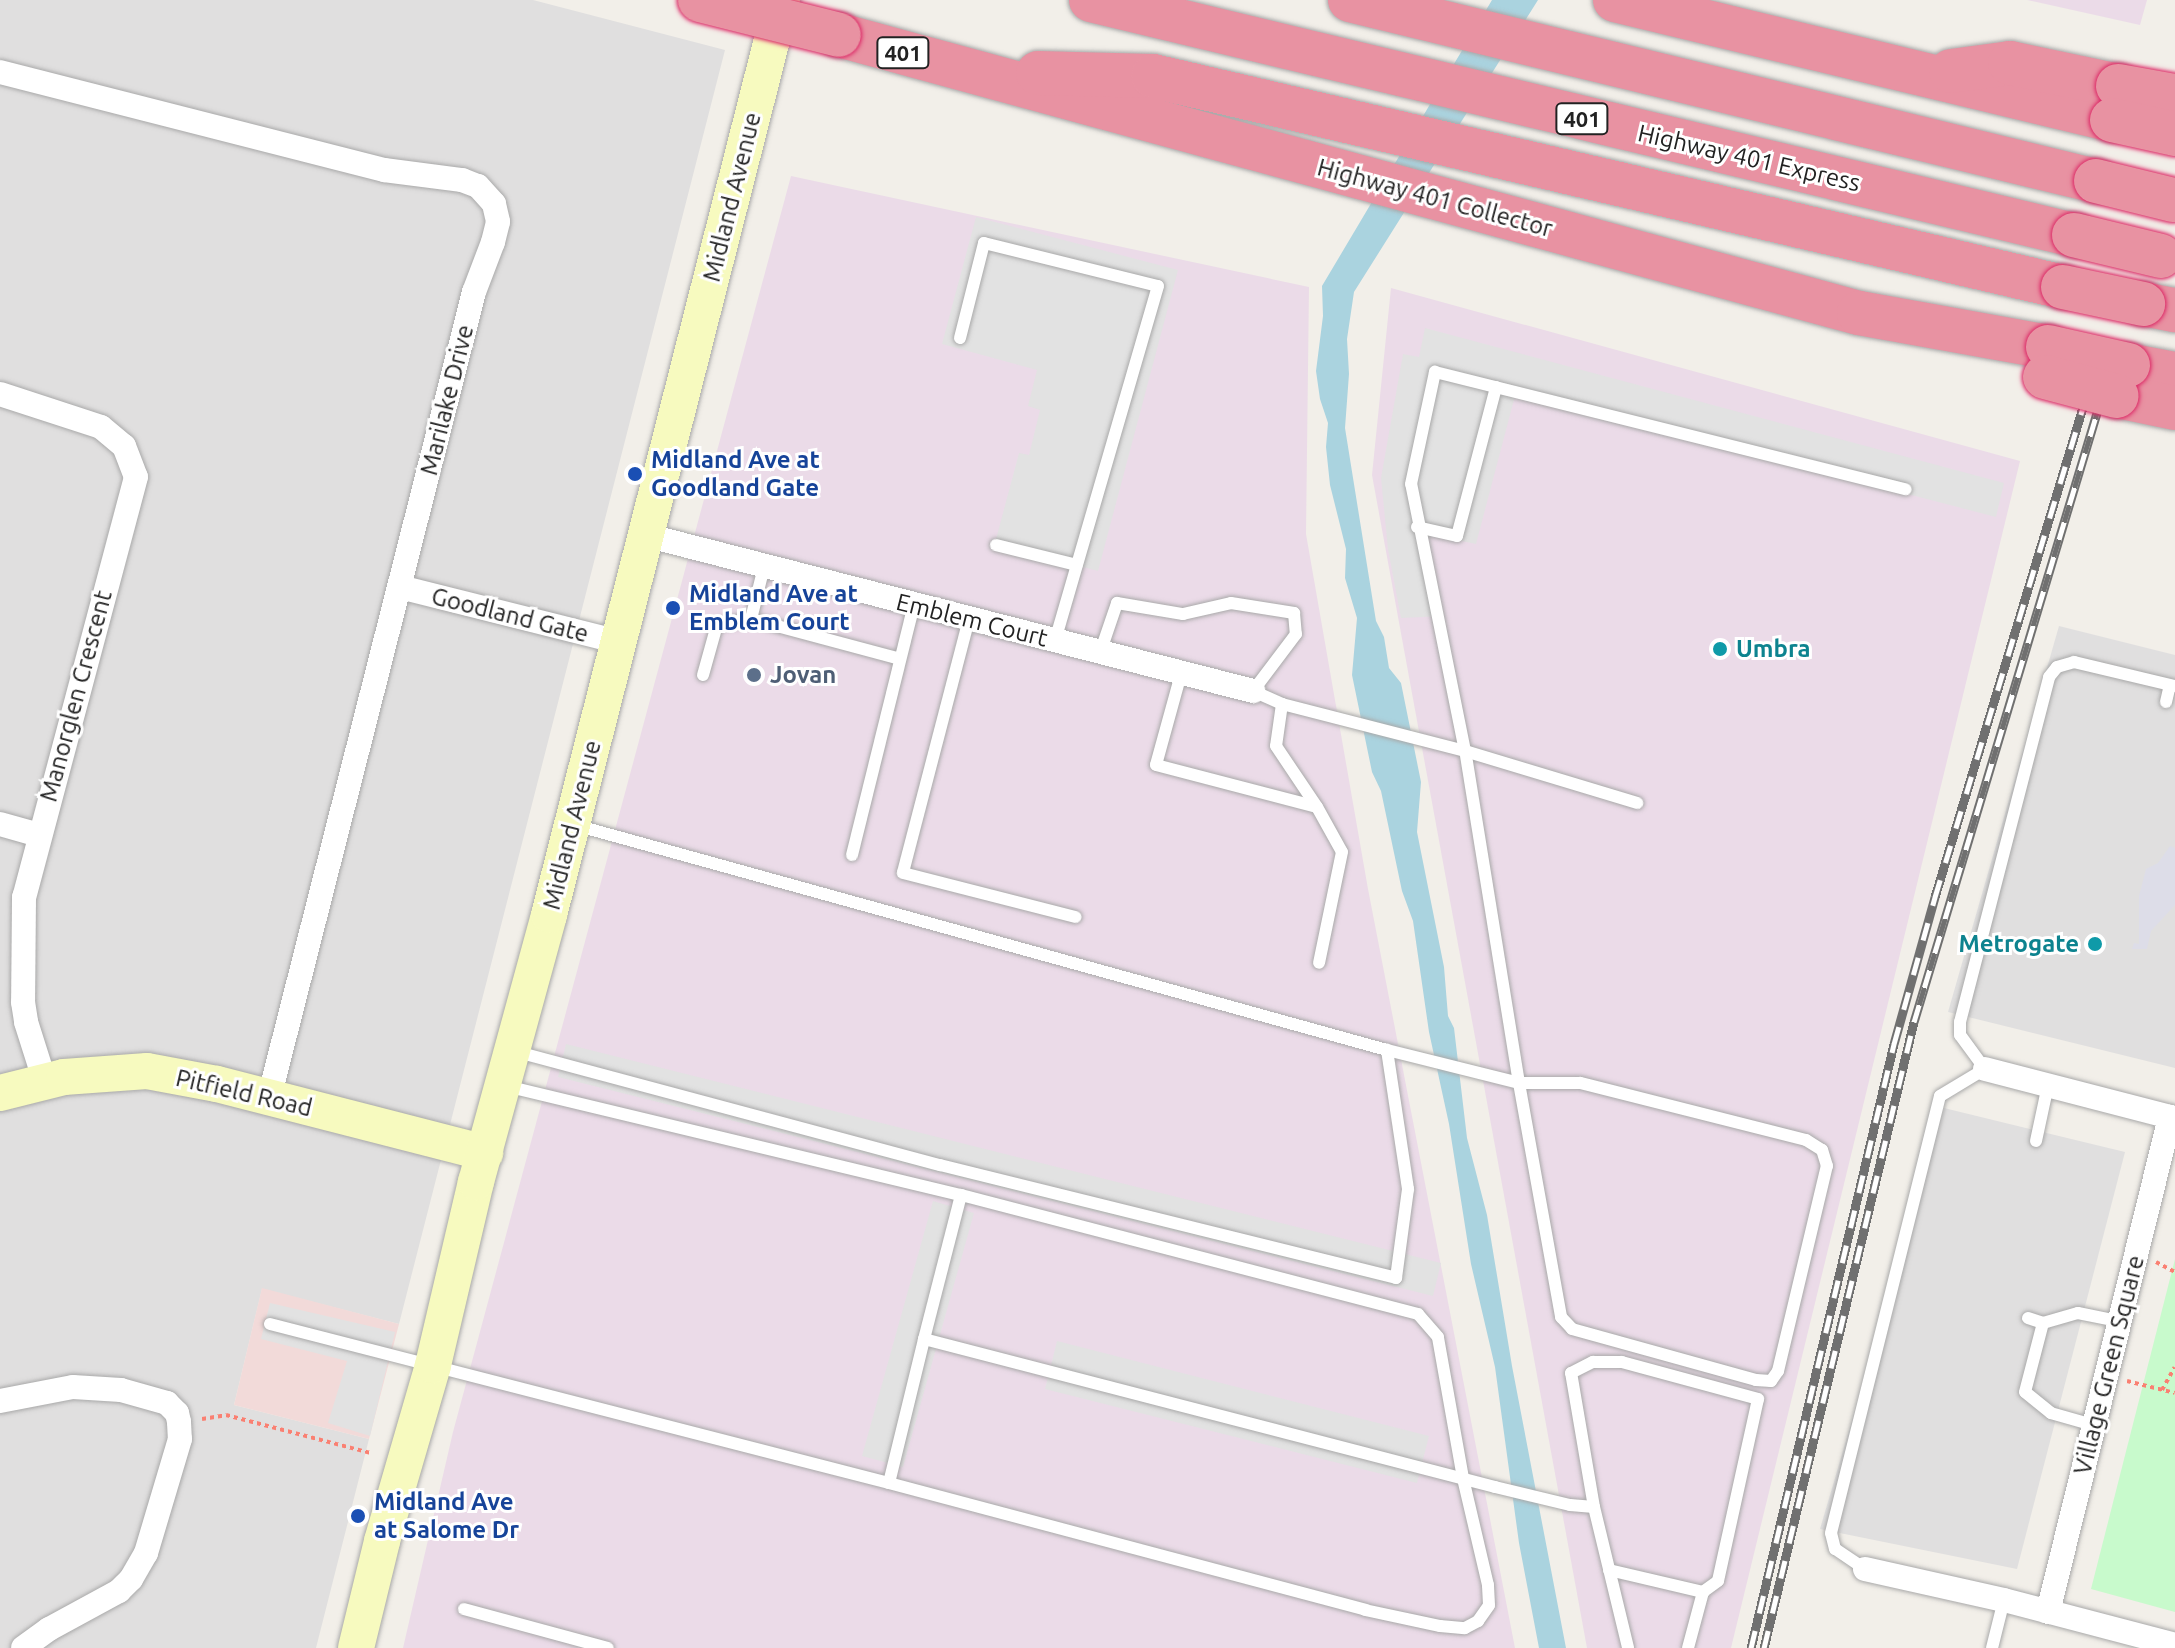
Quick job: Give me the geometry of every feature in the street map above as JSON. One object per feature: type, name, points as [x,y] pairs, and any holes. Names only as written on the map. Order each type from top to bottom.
[{"type":"highway","name":"Highway 401 Collector","points":[[700,0],[839,35],[1859,313],[2123,381]]},
{"type":"highway","name":"Highway 401 Express","points":[[1091,0],[2168,257]]},
{"type":"highway","name":"401","points":[[1350,0],[2174,200]]},
{"type":"highway","points":[[1615,0],[1922,74],[2115,103],[2175,96]]},
{"type":"highway","points":[[967,71],[1153,76],[2159,307]]},
{"type":"highway","points":[[2115,103],[2175,134]]},
{"type":"highway","points":[[2123,381],[2175,374]]},
{"type":"highway","points":[[2123,381],[2175,408]]},
{"type":"main road","name":"Midland Avenue","points":[[356,1648],[382,1541],[433,1365],[782,0]]},
{"type":"main road","name":"Pitfield Road","points":[[0,1093],[45,1082],[116,1071],[147,1071],[269,1098],[485,1153]]},
{"type":"street","name":"Marilake Drive","points":[[0,72],[384,170],[462,180],[478,186],[490,198],[498,222],[474,292],[269,1098]]},
{"type":"street","name":"Manorglen Crescent","points":[[0,394],[101,427],[124,446],[136,477],[24,897],[21,949],[26,1022],[45,1082]]},
{"type":"street","name":"Emblem Court","points":[[645,535],[1253,691]]},
{"type":"street","name":"Goodland Gate","points":[[400,587],[619,642]]},
{"type":"street","points":[[0,824],[39,835]]},
{"type":"street","name":"Village Green Square","points":[[1985,1069],[2172,1118],[2118,1321],[2048,1612]]},
{"type":"street","points":[[0,1401],[73,1387],[121,1390],[167,1403],[177,1413],[179,1422],[180,1439],[150,1539],[131,1579],[119,1591],[49,1629],[23,1648]]},
{"type":"street","points":[[1865,1569],[2048,1612],[2117,1640],[2175,1645]]},
{"type":"lane","points":[[960,338],[984,243],[1158,286],[1055,641]]},
{"type":"lane","points":[[572,824],[1405,1055],[1519,1083],[1580,1083],[1806,1140],[1822,1150],[1827,1166],[1778,1371],[1771,1381],[1756,1380],[1572,1329],[1561,1317],[1519,1083],[1465,751],[1417,527],[1411,484],[1435,372],[1906,489]]},
{"type":"lane","points":[[1417,527],[1457,536],[1496,387]]},
{"type":"lane","points":[[996,545],[1077,565]]},
{"type":"lane","points":[[751,619],[764,567]]},
{"type":"lane","points":[[1100,653],[1117,603],[1183,614],[1231,603],[1294,613],[1296,634],[1253,691],[1282,704],[1465,751],[1637,803]]},
{"type":"lane","points":[[852,855],[914,605]]},
{"type":"lane","points":[[703,675],[717,625],[751,619],[900,659]]},
{"type":"lane","points":[[969,619],[903,873],[1075,917]]},
{"type":"lane","points":[[1865,1569],[1835,1549],[1831,1533],[1940,1096],[1985,1069],[1960,1035],[1960,1022],[2049,677],[2057,667],[2074,662],[2173,685],[2166,702]]},
{"type":"lane","points":[[1181,674],[1156,765],[1317,807]]},
{"type":"lane","points":[[1282,704],[1276,746],[1317,807],[1342,852],[1319,963]]},
{"type":"lane","points":[[514,1051],[940,1165],[1396,1278],[1408,1189],[1387,1050]]},
{"type":"lane","points":[[2036,1141],[2048,1085]]},
{"type":"lane","points":[[270,1324],[889,1483],[1365,1610],[1440,1626],[1465,1628],[1478,1621],[1489,1605],[1488,1585],[1463,1478],[1438,1337],[1418,1314],[961,1195],[505,1086]]},
{"type":"lane","points":[[889,1483],[961,1195]]},
{"type":"lane","points":[[2028,1318],[2043,1323],[2078,1313],[2118,1321]]},
{"type":"lane","points":[[2025,1392],[2043,1323]]},
{"type":"lane","points":[[924,1339],[1495,1487],[1570,1505],[1594,1507]]},
{"type":"lane","points":[[1628,1648],[1594,1507],[1571,1373],[1593,1362],[1622,1362],[1758,1399],[1718,1581],[1703,1592],[1688,1648]]},
{"type":"lane","points":[[2010,1387],[2025,1392],[2051,1413],[2093,1425]]},
{"type":"lane","points":[[1609,1570],[1703,1592]]},
{"type":"lane","points":[[1992,1648],[2004,1600]]},
{"type":"lane","points":[[464,1609],[608,1648]]},
{"type":"path","points":[[2162,1390],[2175,1367]]},
{"type":"path","points":[[2105,1376],[2175,1393]]},
{"type":"path","points":[[179,1422],[226,1415],[371,1453]]},
{"type":"shaded area","points":[[0,0],[533,0],[725,50],[399,1324],[262,1289],[234,1405],[369,1439],[316,1648],[0,1648]]},
{"type":"shaded area","points":[[2027,0],[2147,0],[2140,25]]},
{"type":"shaded area","points":[[791,176],[1309,287],[1306,534],[1368,889],[1515,1648],[403,1648],[453,1432]]},
{"type":"shaded area","points":[[976,217],[1178,270],[1098,571],[995,543],[1019,453],[1029,455],[1040,410],[1028,406],[1037,370],[942,344]]},
{"type":"shaded area","points":[[1391,288],[2020,461],[1731,1648],[1587,1648],[1372,475]]},
{"type":"shaded area","points":[[1425,328],[2004,483],[1996,517],[1516,392],[1476,544],[1424,533],[1444,616],[1401,618],[1388,549],[1381,478],[1403,354],[1419,357]]},
{"type":"shaded area","name":"Metrogate","points":[[2059,626],[2175,655],[2175,1068],[1948,1012]]},
{"type":"shaded area","points":[[2170,846],[2175,848],[2175,905],[2151,931],[2147,949],[2132,949],[2134,943],[2139,944],[2139,896],[2146,869],[2158,863]]},
{"type":"shaded area","points":[[566,1044],[1441,1263],[1433,1296],[558,1077]]},
{"type":"shaded area","points":[[1944,1108],[2125,1152],[2017,1569],[1820,1529]]},
{"type":"shaded area","points":[[933,1201],[974,1213],[903,1467],[862,1456]]},
{"type":"shaded area","points":[[262,1288],[399,1324],[369,1439],[234,1405]]},
{"type":"shaded area","points":[[270,1303],[395,1332],[370,1436],[328,1423],[347,1361],[261,1339]]},
{"type":"shaded area","points":[[1057,1341],[1429,1436],[1417,1483],[1045,1389]]},
{"type":"green space","points":[[2175,1259],[2175,1612],[2091,1589]]},
{"type":"water","points":[[1492,0],[1538,0],[1354,292],[1347,339],[1349,374],[1345,428],[1376,621],[1384,637],[1389,668],[1401,683],[1421,782],[1417,832],[1444,967],[1448,1016],[1454,1028],[1467,1138],[1487,1215],[1512,1366],[1566,1648],[1539,1648],[1519,1543],[1495,1367],[1471,1264],[1449,1124],[1429,1032],[1413,921],[1402,891],[1381,791],[1372,772],[1352,675],[1357,618],[1345,578],[1346,549],[1330,485],[1326,447],[1328,423],[1316,371],[1323,316],[1322,286]]},
{"type":"railway","points":[[1751,1648],[1894,1044],[1935,897],[2094,371]]},
{"type":"railway","points":[[1764,1648],[1914,1022],[2109,373]]},
{"type":"place","name":"Midland Ave at Goodland Gate","points":[[635,474]]},
{"type":"place","name":"Midland Ave at Emblem Court","points":[[673,608]]},
{"type":"place","name":"Umbra","points":[[1720,649]]},
{"type":"place","name":"Jovan","points":[[754,675]]},
{"type":"place","name":"Metrogate","points":[[2095,944]]},
{"type":"place","name":"Midland Ave at Salome Dr","points":[[358,1516]]}]
